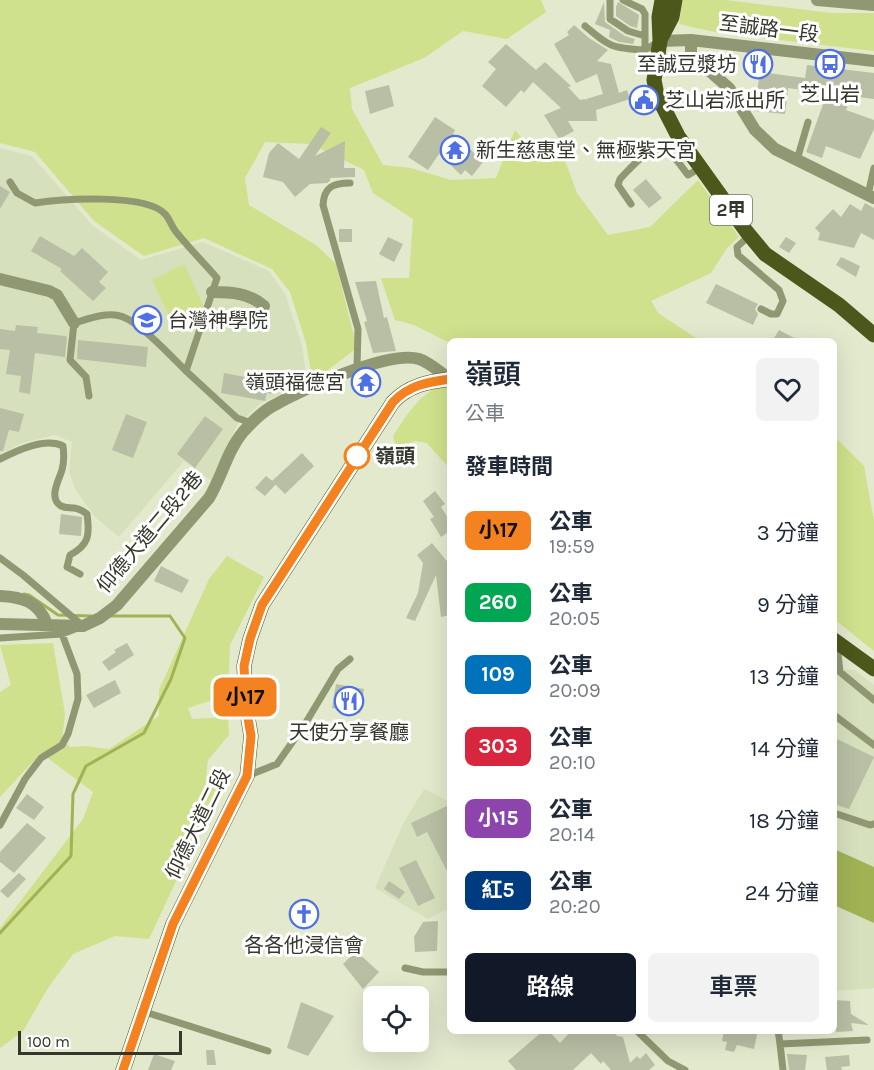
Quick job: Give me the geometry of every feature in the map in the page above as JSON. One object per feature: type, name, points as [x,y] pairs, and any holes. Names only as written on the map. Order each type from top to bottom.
[{"type":"main road","name":"2甲","points":[[662,0],[652,38],[657,95],[678,136],[765,254],[840,305],[874,335]]},
{"type":"main road","name":"2甲","points":[[652,38],[672,17],[675,0]]},
{"type":"main road","name":"仰德大道二段","points":[[123,1070],[173,924],[247,776],[251,736],[246,706],[244,666],[250,639],[262,605],[393,402],[406,390],[420,384],[447,380]]},
{"type":"main road","points":[[837,642],[874,669]]},
{"type":"street","points":[[817,0],[874,5]]},
{"type":"street","name":"至誠路一段","points":[[652,38],[691,40],[874,61]]},
{"type":"street","points":[[691,40],[692,55],[729,88],[754,130],[775,149],[871,196]]},
{"type":"street","points":[[0,279],[26,284],[57,295],[74,323]]},
{"type":"street","points":[[212,292],[233,292],[257,300],[264,306]]},
{"type":"street","name":"仰德大道二段2巷","points":[[83,626],[100,618],[117,605],[209,498],[242,433],[271,407],[357,368],[393,359],[419,359],[447,377]]},
{"type":"street","points":[[0,596],[16,597],[32,602],[42,613],[46,624]]},
{"type":"street","points":[[0,624],[83,626]]},
{"type":"lane","points":[[610,0],[610,19],[616,25],[652,38]]},
{"type":"lane","points":[[623,0],[642,9],[652,38]]},
{"type":"lane","points":[[585,26],[608,46],[645,50]]},
{"type":"lane","points":[[645,50],[652,38]]},
{"type":"lane","points":[[645,50],[652,38]]},
{"type":"lane","points":[[797,160],[808,122]]},
{"type":"lane","points":[[631,204],[618,185],[620,179],[649,152],[658,150],[671,154],[688,175],[700,168]]},
{"type":"lane","points":[[871,196],[874,168]]},
{"type":"lane","points":[[10,182],[17,193],[35,203],[105,199],[154,206],[165,213],[176,232],[217,278],[186,370]]},
{"type":"lane","points":[[350,183],[336,184],[328,189],[324,195],[323,205],[358,329],[357,368]]},
{"type":"lane","points":[[750,236],[737,247],[738,255],[779,290],[783,301],[777,314],[761,309]]},
{"type":"lane","points":[[89,396],[86,377],[70,360],[74,323],[106,315],[122,316],[137,325],[237,418],[252,423]]},
{"type":"lane","points":[[0,459],[13,453],[54,442],[63,446],[63,468],[55,491],[55,498],[63,507],[79,508],[87,514],[87,541],[81,549],[70,555],[68,567],[80,574]]},
{"type":"lane","points":[[0,558],[24,575],[83,626],[62,634],[0,638]]},
{"type":"lane","points":[[0,825],[24,779],[41,758],[62,745],[68,734],[78,699],[76,674],[62,634]]},
{"type":"lane","points":[[837,649],[840,672],[874,700]]},
{"type":"lane","points":[[247,776],[277,764],[305,724],[338,669],[350,659]]},
{"type":"lane","points":[[837,717],[874,745]]},
{"type":"lane","points":[[837,814],[870,825],[874,824]]},
{"type":"lane","points":[[405,968],[423,972],[447,972]]},
{"type":"lane","points":[[142,1011],[268,1051]]},
{"type":"lane","points":[[640,1034],[668,1061],[685,1070]]},
{"type":"lane","points":[[779,1034],[783,1070]]},
{"type":"lane","points":[[780,1044],[867,1040]]},
{"type":"shaded area","points":[[0,0],[541,0],[546,12],[507,39],[463,31],[424,58],[350,88],[352,109],[383,165],[411,168],[451,180],[496,178],[515,130],[531,149],[543,144],[564,158],[577,193],[608,235],[650,227],[698,180],[739,237],[727,248],[711,273],[651,301],[658,313],[696,338],[447,338],[447,342],[414,325],[395,320],[381,278],[409,278],[413,219],[373,193],[364,170],[311,144],[265,142],[245,178],[249,205],[316,245],[336,264],[357,348],[328,370],[312,378],[306,343],[290,292],[272,269],[204,238],[144,256],[94,221],[35,152],[0,143]]},
{"type":"shaded area","points":[[683,0],[726,0],[831,13],[874,13],[874,51],[719,33],[679,24]]},
{"type":"shaded area","name":"台灣神學院","points":[[0,148],[32,156],[92,225],[141,260],[203,242],[269,271],[285,294],[302,345],[307,381],[260,404],[237,425],[212,481],[184,461],[119,537],[95,517],[75,489],[69,471],[72,442],[55,435],[22,443],[0,454]]},
{"type":"shaded area","points":[[184,264],[203,305],[200,314],[174,326],[152,280]]},
{"type":"shaded area","points":[[447,385],[447,466],[427,443],[415,441],[396,447],[393,436],[417,403],[440,386]]},
{"type":"shaded area","points":[[837,439],[864,466],[874,521],[874,651],[837,621]]},
{"type":"shaded area","points":[[227,556],[264,577],[230,645],[228,695],[188,708],[192,719],[228,717],[229,735],[208,760],[206,774],[227,772],[149,939],[115,936],[73,954],[48,988],[23,1031],[0,1048],[0,928],[83,819],[93,792],[41,753],[0,797],[0,692],[11,685],[0,645],[53,643],[65,714],[62,740],[70,747],[86,746],[109,749],[159,716],[159,690],[209,579]]},
{"type":"shaded area","points":[[837,669],[855,670],[874,685],[874,988],[837,991]]},
{"type":"shaded area","points":[[424,789],[447,800],[447,910],[428,919],[375,888],[404,822]]},
{"type":"shaded area","points":[[837,850],[874,867],[874,923],[837,906]]},
{"type":"building","points":[[604,2],[605,22],[625,36],[635,39],[633,44],[619,42],[609,37],[610,30],[595,24]]},
{"type":"building","points":[[618,2],[639,15],[637,28],[616,16]]},
{"type":"building","points":[[574,25],[608,50],[597,61],[611,64],[619,93],[627,90],[630,99],[596,110],[597,121],[568,121],[574,131],[559,139],[544,115],[561,108],[533,82],[524,93],[521,90],[506,107],[482,86],[496,69],[488,62],[506,44],[536,70],[545,62],[571,86],[568,87],[580,100],[587,101],[586,99],[603,94],[597,74],[576,83],[554,44],[569,35],[567,32]]},
{"type":"building","points":[[807,65],[874,73],[874,99],[851,96],[846,110],[874,120],[874,129],[860,159],[826,146],[822,158],[806,152],[827,93],[788,88],[785,114],[754,111],[760,72],[805,78]]},
{"type":"building","points":[[389,85],[394,106],[370,114],[365,91]]},
{"type":"building","points":[[435,117],[455,130],[453,134],[470,146],[469,148],[483,162],[472,176],[465,170],[461,175],[439,154],[428,170],[408,157]]},
{"type":"building","points":[[321,127],[331,133],[315,156],[345,141],[344,168],[355,168],[355,177],[330,178],[327,183],[310,184],[295,197],[283,182],[263,177],[269,153],[278,143],[299,159]]},
{"type":"building","points":[[646,179],[662,198],[649,208],[633,190]]},
{"type":"building","points":[[0,186],[10,192],[0,209]]},
{"type":"building","points":[[865,203],[874,208],[874,240],[861,233],[854,248],[818,240],[820,233],[815,228],[833,209],[841,217],[850,204],[861,211]]},
{"type":"building","points":[[339,229],[352,229],[352,242],[339,242]]},
{"type":"building","points":[[40,236],[74,256],[82,248],[108,272],[99,282],[106,288],[93,301],[60,271],[62,269],[31,251]]},
{"type":"building","points":[[388,237],[403,244],[394,262],[379,254]]},
{"type":"building","points":[[786,237],[796,243],[789,253],[779,247]]},
{"type":"building","points":[[841,257],[860,266],[856,277],[836,265]]},
{"type":"building","points":[[376,281],[384,318],[387,317],[396,351],[373,353],[364,322],[367,321],[355,282]]},
{"type":"building","points":[[716,284],[758,304],[755,309],[758,314],[753,325],[706,303]]},
{"type":"building","points":[[16,325],[38,327],[37,333],[66,336],[67,338],[65,357],[35,353],[30,394],[19,392],[21,376],[6,374],[10,350],[0,349],[0,329],[15,331]]},
{"type":"building","points":[[779,330],[794,338],[774,338]]},
{"type":"building","points":[[78,340],[148,347],[146,367],[77,359]]},
{"type":"building","points":[[224,373],[277,383],[274,394],[267,393],[265,401],[221,393]]},
{"type":"building","points":[[0,408],[24,414],[19,432],[9,430],[3,451],[0,451]]},
{"type":"building","points":[[126,414],[147,422],[133,458],[112,450]]},
{"type":"building","points":[[205,416],[223,429],[195,468],[177,454]]},
{"type":"building","points":[[302,453],[314,466],[285,494],[272,481]]},
{"type":"building","points":[[266,476],[276,484],[265,496],[255,488]]},
{"type":"building","points":[[435,491],[445,504],[441,507],[447,516],[447,533],[441,537],[430,519],[434,517],[423,501]]},
{"type":"building","points":[[61,514],[82,517],[81,536],[59,534]]},
{"type":"building","points":[[432,543],[447,561],[447,616],[441,617],[436,575],[415,621],[406,618],[418,593],[423,563],[417,555]]},
{"type":"building","points":[[161,566],[189,580],[182,593],[154,581]]},
{"type":"building","points":[[127,643],[134,655],[109,671],[102,662],[116,652],[114,650]]},
{"type":"building","points":[[115,680],[121,693],[94,708],[86,695]]},
{"type":"building","points":[[336,684],[364,689],[360,713],[332,708]]},
{"type":"building","points":[[837,739],[874,757],[849,809],[837,805]]},
{"type":"building","points":[[27,794],[44,807],[34,820],[16,808]]},
{"type":"building","points":[[447,806],[447,871],[427,832],[417,837],[411,823]]},
{"type":"building","points":[[27,823],[46,838],[14,873],[0,862],[0,852]]},
{"type":"building","points":[[416,860],[435,898],[418,906],[399,868]]},
{"type":"building","points":[[19,873],[26,879],[8,898],[0,891]]},
{"type":"building","points":[[389,881],[405,892],[399,899],[384,889]]},
{"type":"building","points":[[438,921],[437,951],[415,952],[414,937],[423,922]]},
{"type":"building","points":[[356,951],[379,972],[366,986],[363,986],[363,989],[343,964]]},
{"type":"building","points":[[837,1000],[850,1001],[851,1014],[869,1025],[851,1023],[853,1031],[837,1032]]},
{"type":"building","points":[[301,1002],[334,1016],[308,1056],[287,1048]]},
{"type":"building","points":[[539,1034],[552,1034],[560,1043],[568,1034],[615,1034],[623,1037],[630,1063],[637,1056],[640,1059],[646,1053],[655,1065],[649,1070],[611,1070],[603,1061],[601,1064],[591,1053],[573,1070],[516,1070],[508,1061]]},
{"type":"building","points":[[723,1034],[757,1034],[754,1049],[737,1045],[734,1052],[725,1050],[727,1042],[722,1041]]},
{"type":"building","points":[[206,1050],[214,1050],[216,1065],[207,1065]]},
{"type":"building","points":[[154,1054],[175,1061],[171,1070],[148,1070]]},
{"type":"building","points":[[787,1054],[807,1055],[805,1070],[789,1070]]},
{"type":"building","points":[[849,1055],[850,1066],[841,1067],[842,1070],[827,1070],[825,1057]]},
{"type":"waterway","points":[[24,594],[58,615],[92,616]]},
{"type":"waterway","points":[[0,933],[71,856],[73,794],[86,766],[144,733],[171,679],[185,638],[170,616],[108,616]]},
{"type":"bus line","name":"小17","points":[[123,1070],[173,924],[247,776],[251,736],[246,706],[244,666],[250,639],[262,605],[387,409],[406,390],[420,384],[447,380]]},
{"type":"place","name":"至誠豆漿坊","points":[[758,64]]},
{"type":"place","name":"芝山岩","points":[[830,64]]},
{"type":"place","name":"芝山岩派出所","points":[[644,100]]},
{"type":"place","name":"新生慈惠堂、無極紫天宮","points":[[455,150]]},
{"type":"place","name":"台灣神學院","points":[[147,320]]},
{"type":"place","name":"嶺頭福德宮","points":[[366,382]]},
{"type":"place","name":"嶺頭","points":[[357,456]]},
{"type":"place","name":"天使分享餐廳","points":[[349,701]]},
{"type":"place","name":"各各他浸信會","points":[[304,914]]}]
